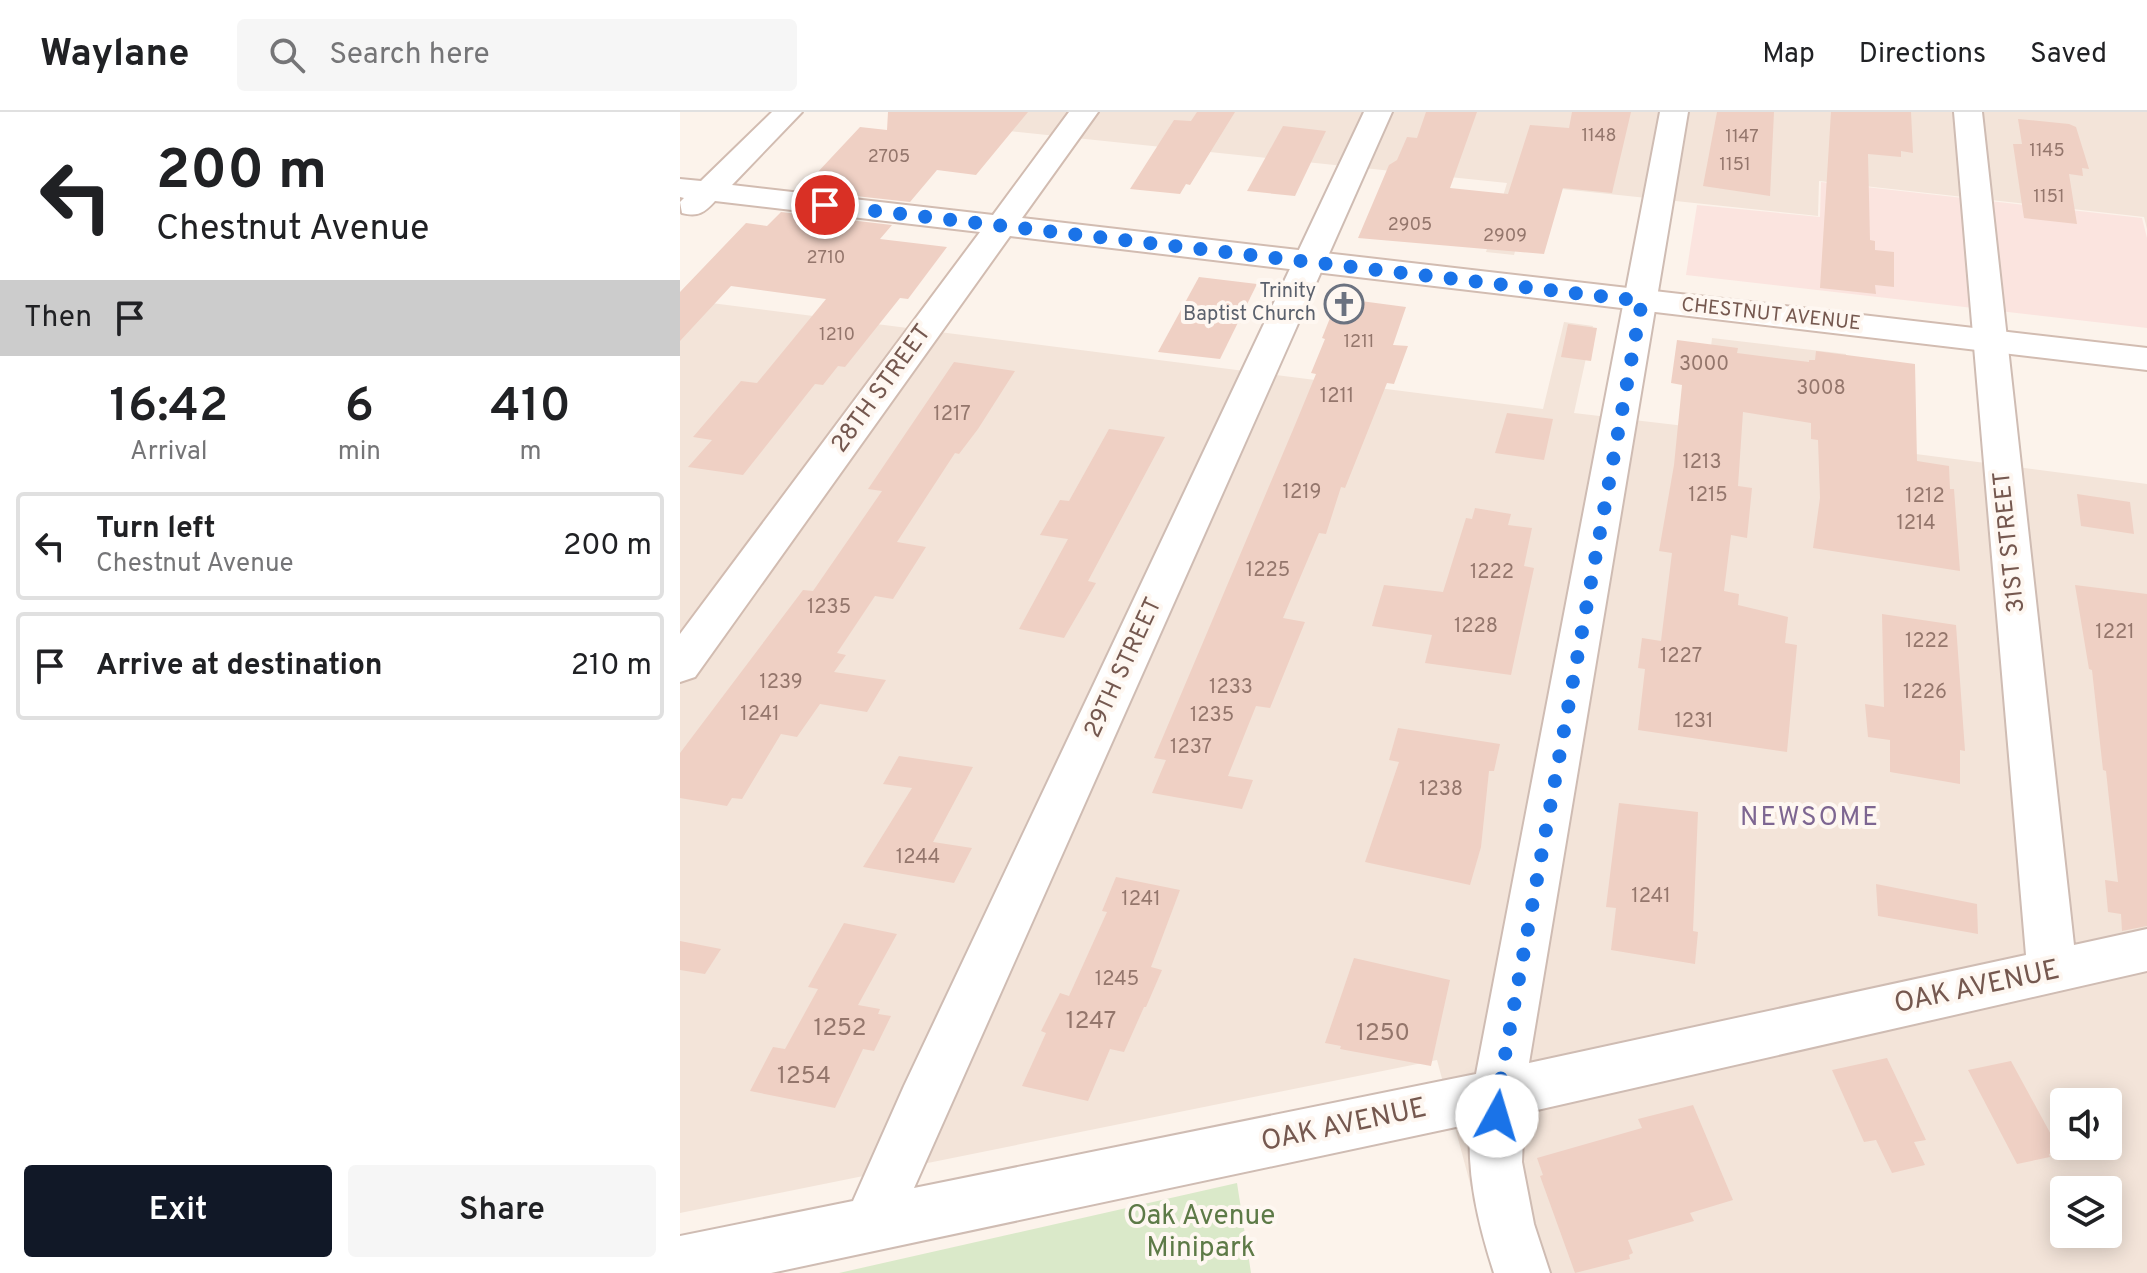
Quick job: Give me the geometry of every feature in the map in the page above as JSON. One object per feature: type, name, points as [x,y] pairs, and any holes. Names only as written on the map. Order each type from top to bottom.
[{"type":"main road","points":[[680,219],[694,190],[788,112]]},
{"type":"main road","name":"28TH STREET","points":[[680,666],[1084,112]]},
{"type":"main road","name":"CHESTNUT AVENUE","points":[[694,190],[2147,359]]},
{"type":"street","name":"29TH STREET","points":[[871,1224],[923,1103],[1312,262],[1378,112]]},
{"type":"street","points":[[1522,1273],[1506,1224],[1495,1162],[1498,1094],[1674,112]]},
{"type":"street","name":"31ST STREET","points":[[1968,112],[2052,971]]},
{"type":"street","name":"OAK AVENUE","points":[[691,1266],[871,1224],[1498,1094],[2147,950]]},
{"type":"shaded area","points":[[940,112],[2147,112],[2147,229],[2144,217],[1819,181],[1818,216],[1533,186],[1514,255],[1486,252],[1507,183],[931,123]]},
{"type":"shaded area","points":[[1821,182],[2142,218],[2147,238],[2147,328],[1686,275],[1697,205],[1820,217]]},
{"type":"shaded area","points":[[680,299],[1543,409],[1564,322],[1593,326],[1574,413],[1702,428],[1712,338],[1846,354],[1846,445],[2147,484],[2147,1273],[1494,1273],[1437,1060],[680,1213]]},
{"type":"green space","name":"Oak Avenue Minipark","points":[[1237,1183],[1251,1273],[839,1273]]},
{"type":"building","points":[[888,112],[1028,112],[976,175],[937,170],[910,202],[801,190],[860,127],[887,130]]},
{"type":"building","points":[[1197,112],[1235,112],[1190,185],[1186,184],[1180,194],[1130,189],[1174,120],[1191,121]]},
{"type":"building","points":[[1426,112],[1477,112],[1450,188],[1508,194],[1530,125],[1569,128],[1572,112],[1631,112],[1612,193],[1563,188],[1544,254],[1358,238],[1389,165],[1397,160],[1407,137],[1417,138]]},
{"type":"building","points":[[1717,112],[1774,112],[1770,196],[1703,186]]},
{"type":"building","points":[[1831,112],[1911,112],[1913,153],[1901,151],[1901,157],[1868,154],[1870,240],[1875,241],[1875,250],[1894,252],[1894,287],[1875,285],[1876,294],[1820,288]]},
{"type":"building","points":[[2018,119],[2076,127],[2089,169],[2082,168],[2083,176],[2069,174],[2077,224],[2024,218],[2013,144],[2022,144]]},
{"type":"building","points":[[1283,126],[1326,131],[1295,196],[1247,191]]},
{"type":"building","points":[[781,212],[892,225],[880,239],[947,247],[908,299],[900,298],[845,367],[838,366],[823,385],[815,384],[743,475],[688,467],[712,440],[693,437],[741,381],[757,383],[826,299],[731,286],[680,341],[680,292],[746,223],[767,226]]},
{"type":"building","points":[[1199,277],[1257,284],[1220,359],[1158,352]]},
{"type":"building","points":[[1338,298],[1406,307],[1393,345],[1408,346],[1394,384],[1387,383],[1345,488],[1341,487],[1326,534],[1319,533],[1283,618],[1305,622],[1270,708],[1256,706],[1228,776],[1253,780],[1242,809],[1152,793],[1166,760],[1154,758],[1316,374],[1311,373]]},
{"type":"building","points":[[1568,324],[1597,328],[1591,361],[1561,357]]},
{"type":"building","points":[[1677,340],[1738,348],[1737,353],[1809,362],[1815,360],[1816,351],[1915,364],[1917,461],[1949,466],[1950,489],[1954,489],[1960,571],[1813,548],[1820,498],[1818,440],[1811,439],[1811,423],[1743,412],[1738,486],[1752,488],[1747,538],[1731,535],[1724,591],[1739,594],[1738,605],[1788,617],[1785,643],[1797,645],[1787,752],[1638,730],[1645,669],[1638,668],[1642,638],[1661,641],[1672,553],[1659,551],[1674,465],[1682,385],[1671,383]]},
{"type":"building","points":[[954,362],[1015,371],[978,429],[959,454],[955,453],[897,542],[926,547],[893,599],[875,596],[837,653],[846,655],[834,672],[886,680],[867,712],[820,704],[797,737],[781,734],[742,799],[732,798],[727,806],[680,798],[680,753],[803,590],[813,591],[882,491],[868,489]]},
{"type":"building","points":[[1507,413],[1553,419],[1544,460],[1495,453]]},
{"type":"building","points":[[1109,429],[1165,437],[1088,581],[1096,583],[1064,638],[1019,629],[1068,539],[1040,535],[1060,500],[1069,501]]},
{"type":"building","points":[[2077,494],[2130,502],[2134,534],[2081,526]]},
{"type":"building","points":[[1475,508],[1511,514],[1508,525],[1532,528],[1524,566],[1534,568],[1511,675],[1425,663],[1432,635],[1372,626],[1384,585],[1443,592],[1466,518],[1472,519]]},
{"type":"building","points":[[2075,585],[2147,594],[2147,926],[2122,931],[2121,914],[2108,912],[2105,880],[2118,882],[2092,670],[2089,669]]},
{"type":"building","points":[[1882,614],[1956,625],[1965,751],[1960,750],[1960,784],[1890,772],[1890,740],[1868,737],[1865,704],[1884,707]]},
{"type":"building","points":[[1398,728],[1500,744],[1494,771],[1489,771],[1481,847],[1470,885],[1365,862],[1399,762],[1389,760]]},
{"type":"building","points":[[899,756],[973,767],[933,842],[972,848],[954,883],[863,867],[912,788],[883,784]]},
{"type":"building","points":[[1619,803],[1698,812],[1693,931],[1698,932],[1695,964],[1611,950],[1616,908],[1606,907]]},
{"type":"building","points":[[1116,877],[1180,890],[1151,967],[1162,970],[1146,1007],[1124,1052],[1110,1049],[1088,1101],[1022,1086],[1046,1033],[1041,1031],[1060,993],[1069,996],[1107,912],[1102,911]]},
{"type":"building","points":[[1876,884],[1977,904],[1978,934],[1878,916]]},
{"type":"building","points":[[844,923],[897,934],[858,1005],[880,1009],[878,1014],[891,1016],[874,1051],[863,1049],[835,1108],[750,1091],[773,1047],[785,1049],[818,989],[808,987]]},
{"type":"building","points":[[680,941],[721,949],[705,974],[680,970]]},
{"type":"building","points":[[1354,958],[1450,980],[1431,1066],[1340,1049],[1341,1046],[1325,1043]]},
{"type":"building","points":[[1887,1058],[1926,1140],[1914,1142],[1925,1165],[1892,1173],[1876,1140],[1864,1142],[1832,1070]]},
{"type":"building","points":[[2011,1061],[2050,1133],[2050,1157],[2017,1164],[1968,1070]]},
{"type":"building","points":[[1693,1105],[1733,1200],[1690,1213],[1694,1221],[1628,1240],[1633,1253],[1629,1255],[1630,1259],[1575,1273],[1540,1176],[1543,1175],[1537,1158],[1642,1128],[1638,1119]]},
{"type":"place","name":"Trinity Baptist Church","points":[[1344,304]]},
{"type":"district","name":"NEWSOME","points":[[1810,818]]},
{"type":"route","points":[[825,205],[1642,301],[1498,1094],[1497,1116]]}]
